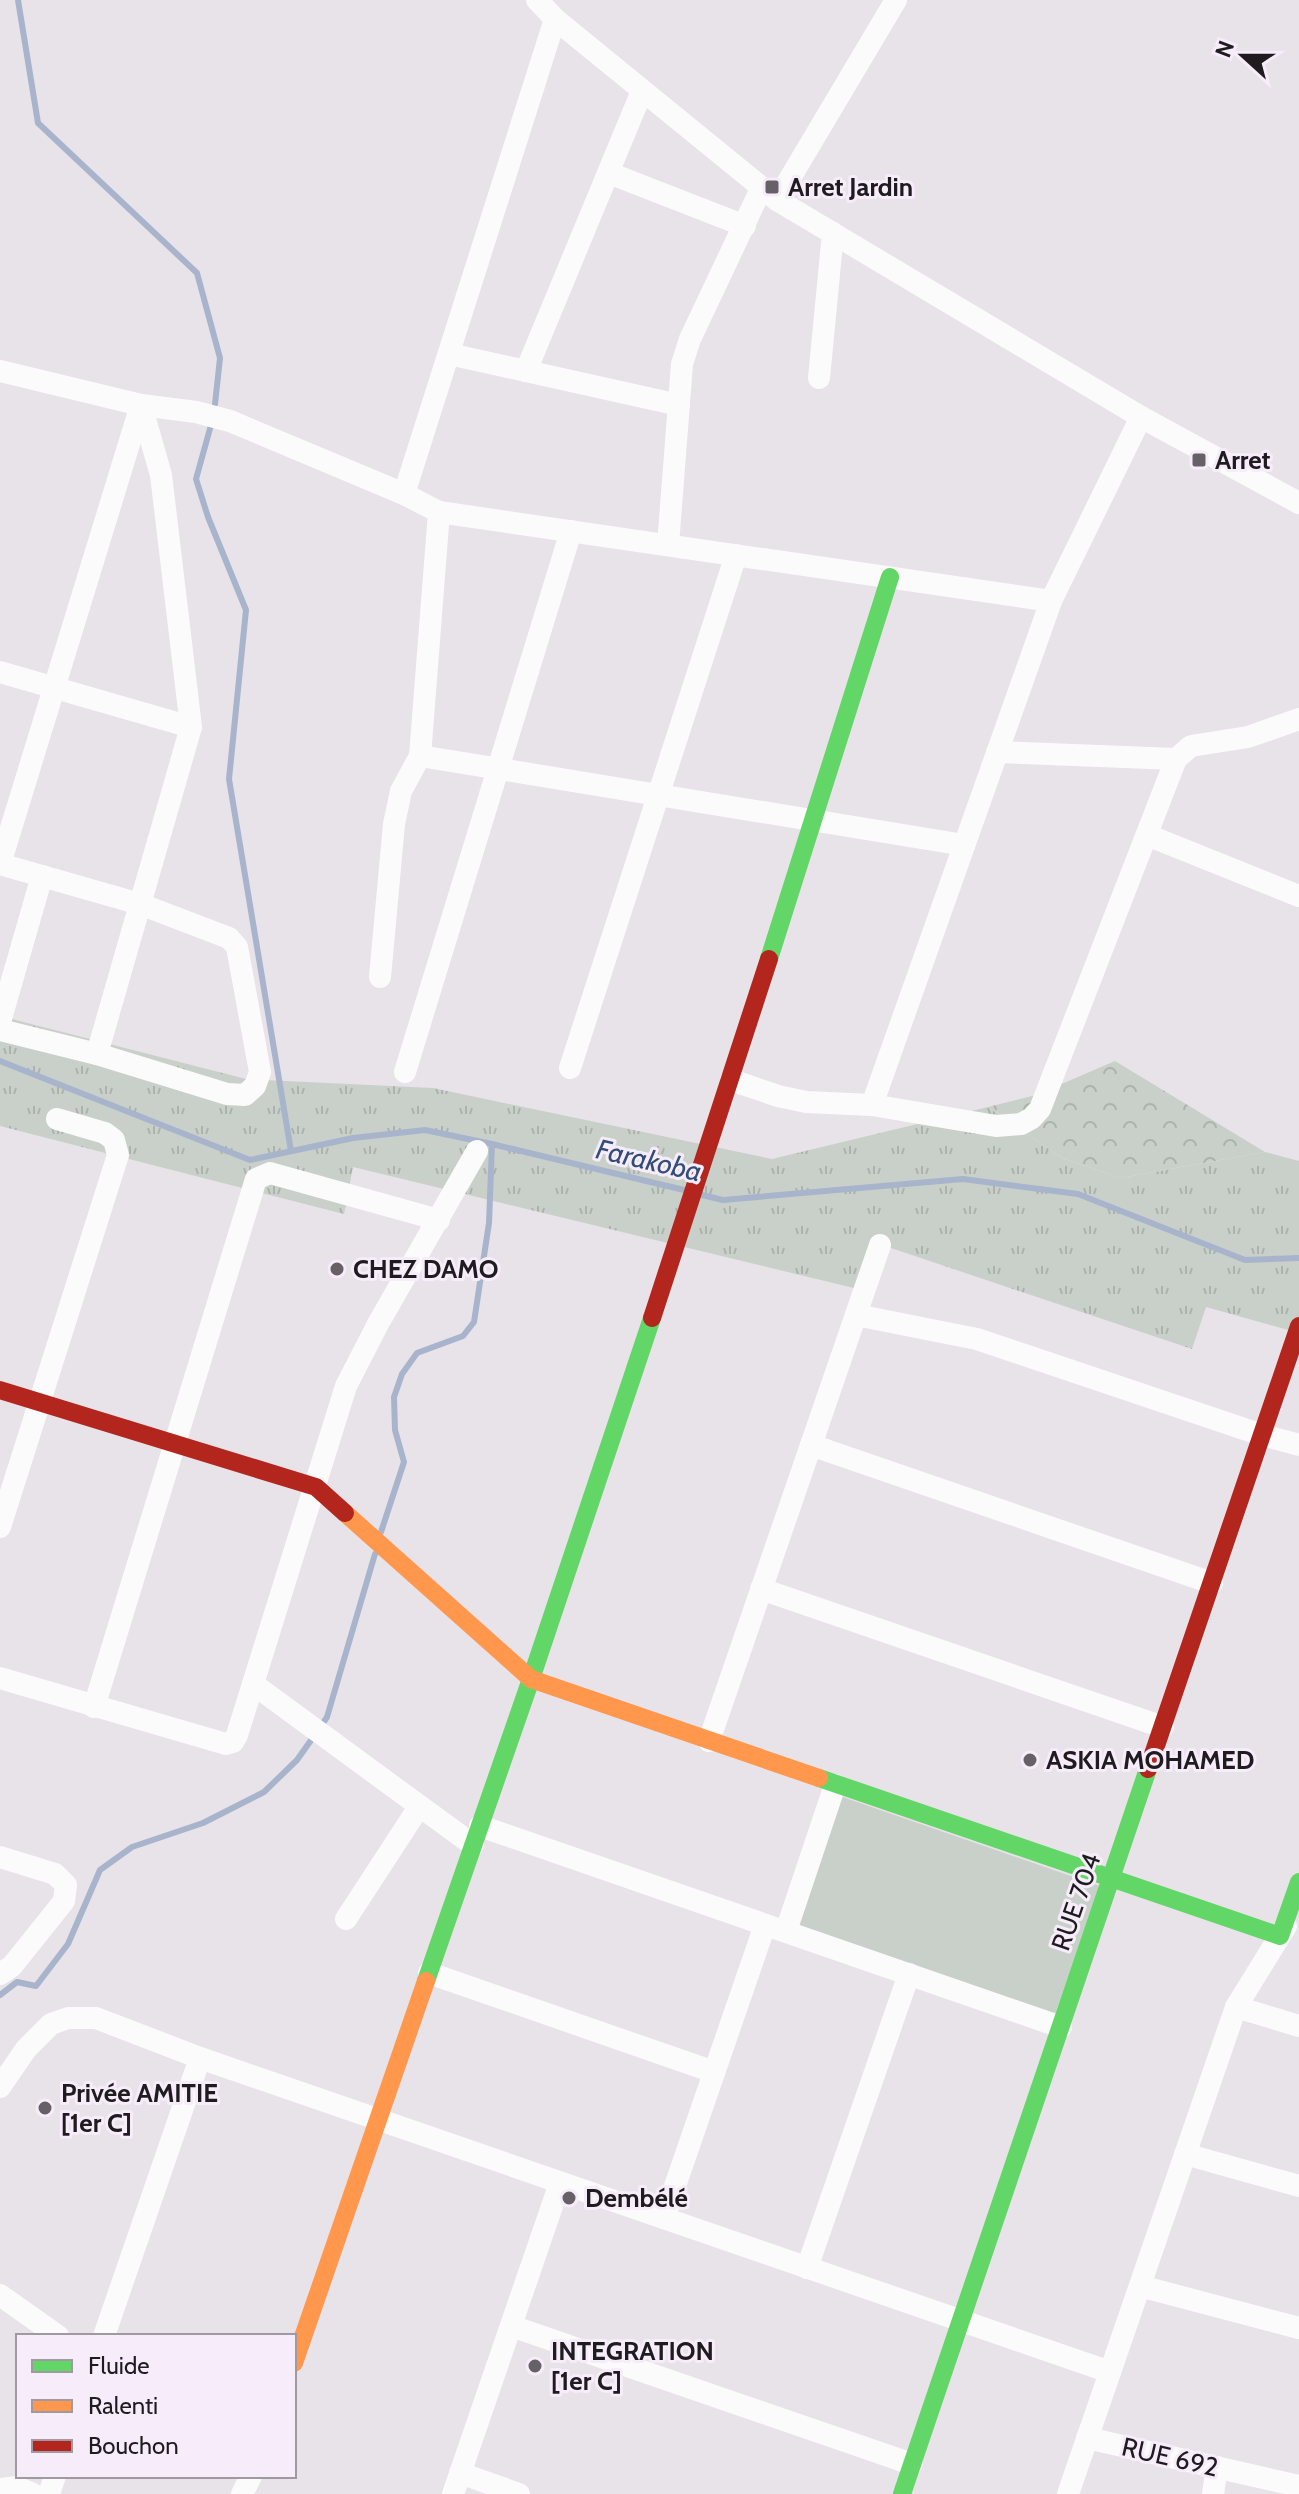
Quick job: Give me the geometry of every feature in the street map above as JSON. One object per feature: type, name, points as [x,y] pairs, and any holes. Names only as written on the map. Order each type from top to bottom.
[{"type":"street","points":[[537,0],[555,19],[769,194],[1141,417],[1299,503]]},
{"type":"street","points":[[668,545],[682,364],[690,339],[745,226],[896,0]]},
{"type":"street","points":[[404,494],[555,19]]},
{"type":"street","points":[[526,371],[642,91]]},
{"type":"street","points":[[609,173],[745,226]]},
{"type":"street","points":[[819,378],[833,233]]},
{"type":"street","points":[[449,354],[679,405]]},
{"type":"street","points":[[0,371],[141,405],[196,412],[230,421],[404,494],[439,512],[1051,601]]},
{"type":"street","points":[[0,1030],[97,1054],[227,1094],[245,1095],[255,1086],[260,1072],[237,947],[229,938],[140,904],[0,864],[141,405]]},
{"type":"street","points":[[97,1054],[191,727],[161,475],[141,405]]},
{"type":"street","points":[[872,1105],[1051,601],[1141,417]]},
{"type":"street","points":[[380,977],[394,824],[401,791],[420,756],[439,512]]},
{"type":"street","points":[[405,1072],[571,531]]},
{"type":"street","points":[[570,1068],[736,555]]},
{"type":"street","points":[[296,2357],[531,1679],[687,1212],[890,577]]},
{"type":"street","points":[[0,672],[191,727]]},
{"type":"street","points":[[731,1080],[806,1102],[872,1105],[996,1126],[1021,1124],[1032,1118],[1040,1109],[1176,759],[1191,746],[1248,737],[1299,719]]},
{"type":"street","points":[[997,752],[1176,759]]},
{"type":"street","points":[[420,756],[964,845]]},
{"type":"street","points":[[1147,835],[1299,896]]},
{"type":"street","points":[[0,1022],[42,876]]},
{"type":"street","points":[[0,1527],[118,1155],[114,1140],[105,1133],[57,1119]]},
{"type":"street","points":[[0,1678],[226,1744],[233,1742],[346,1386],[477,1151]]},
{"type":"street","points":[[94,1707],[256,1179],[270,1173],[439,1220]]},
{"type":"street","points":[[709,1741],[880,1245]]},
{"type":"street","points":[[856,1315],[977,1339],[1299,1445]]},
{"type":"street","name":"RUE 704","points":[[902,2494],[1299,1326]]},
{"type":"street","points":[[0,1390],[316,1487],[531,1679],[1280,1936]]},
{"type":"street","points":[[811,1445],[1212,1583]]},
{"type":"street","points":[[761,1589],[1163,1727]]},
{"type":"street","points":[[253,1684],[419,1807],[477,1836],[775,1928],[1061,2027]]},
{"type":"street","points":[[664,2218],[714,2072],[835,1785]]},
{"type":"street","points":[[346,1919],[419,1807]]},
{"type":"street","points":[[0,1857],[55,1874],[66,1885],[64,1901],[12,1966],[0,1974]]},
{"type":"street","points":[[1280,1936],[1299,1882]]},
{"type":"street","points":[[1068,2494],[1236,2007],[1299,1905]]},
{"type":"street","points":[[429,1973],[714,2072]]},
{"type":"street","points":[[807,2268],[909,1974]]},
{"type":"street","points":[[1236,2007],[1299,2026]]},
{"type":"street","points":[[0,2087],[26,2049],[51,2024],[68,2018],[96,2018],[200,2058],[1110,2372]]},
{"type":"street","points":[[105,2334],[200,2058]]},
{"type":"street","points":[[1185,2154],[1299,2186]]},
{"type":"street","points":[[519,2494],[456,2484],[560,2183]]},
{"type":"street","points":[[1140,2286],[1299,2328]]},
{"type":"street","points":[[0,2295],[55,2334]]},
{"type":"street","points":[[511,2326],[912,2464]]},
{"type":"street","name":"RUE 692","points":[[1087,2438],[1299,2486]]},
{"type":"street","points":[[1213,2494],[1217,2467]]},
{"type":"street","points":[[0,2489],[16,2487],[33,2494]]},
{"type":"green space","points":[[0,1016],[246,1079],[433,1088],[772,1159],[988,1107],[1062,1158],[1120,1178],[1265,1152],[1299,1161],[1299,1333],[1206,1307],[1192,1349],[879,1244],[858,1289],[353,1167],[344,1214],[0,1126]]},
{"type":"green space","points":[[1115,1061],[1265,1152],[1120,1178],[1062,1158],[988,1107],[1036,1095]]},
{"type":"green space","points":[[834,1794],[1100,1886],[1055,2014],[790,1922]]},
{"type":"waterway","points":[[18,0],[38,123],[197,273],[220,358],[215,404]]},
{"type":"waterway","points":[[211,425],[196,479],[246,610],[229,779],[291,1151]]},
{"type":"waterway","name":"Farakoba","points":[[0,1061],[250,1160],[353,1138],[425,1130],[684,1190]]},
{"type":"waterway","points":[[381,1532],[404,1462],[395,1430],[394,1397],[402,1374],[417,1353],[463,1336],[474,1322],[489,1223],[492,1144]]},
{"type":"waterway","name":"Farakoba","points":[[702,1195],[723,1200],[963,1179],[1078,1194],[1245,1260],[1299,1258]]},
{"type":"waterway","points":[[321,1726],[327,1717],[375,1554]]},
{"type":"waterway","points":[[0,1995],[17,1982],[36,1986],[68,1944],[100,1870],[132,1847],[203,1823],[264,1792],[297,1760],[314,1736]]},
{"type":"traffic: fast","points":[[769,959],[890,577]]},
{"type":"traffic: fast","points":[[426,1981],[652,1318]]},
{"type":"traffic: fast","points":[[902,2494],[1148,1769]]},
{"type":"traffic: fast","points":[[819,1778],[1280,1936],[1299,1882]]},
{"type":"traffic: slow","points":[[345,1513],[531,1679],[819,1778]]},
{"type":"traffic: slow","points":[[296,2357],[426,1981]]},
{"type":"traffic: jam","points":[[652,1318],[769,959]]},
{"type":"traffic: jam","points":[[1148,1769],[1299,1326]]},
{"type":"traffic: jam","points":[[0,1390],[316,1487],[345,1513]]},
{"type":"place","name":"Arret Jardin","points":[[772,187]]},
{"type":"place","name":"Arret","points":[[1199,460]]},
{"type":"place","name":"CHEZ DAMO","points":[[337,1269]]},
{"type":"place","name":"ASKIA MOHAMED","points":[[1030,1760]]},
{"type":"place","name":"Privée AMITIE [1er C]","points":[[45,2108]]},
{"type":"place","name":"Dembélé","points":[[569,2198]]},
{"type":"place","name":"INTEGRATION [1er C]","points":[[535,2366]]}]
